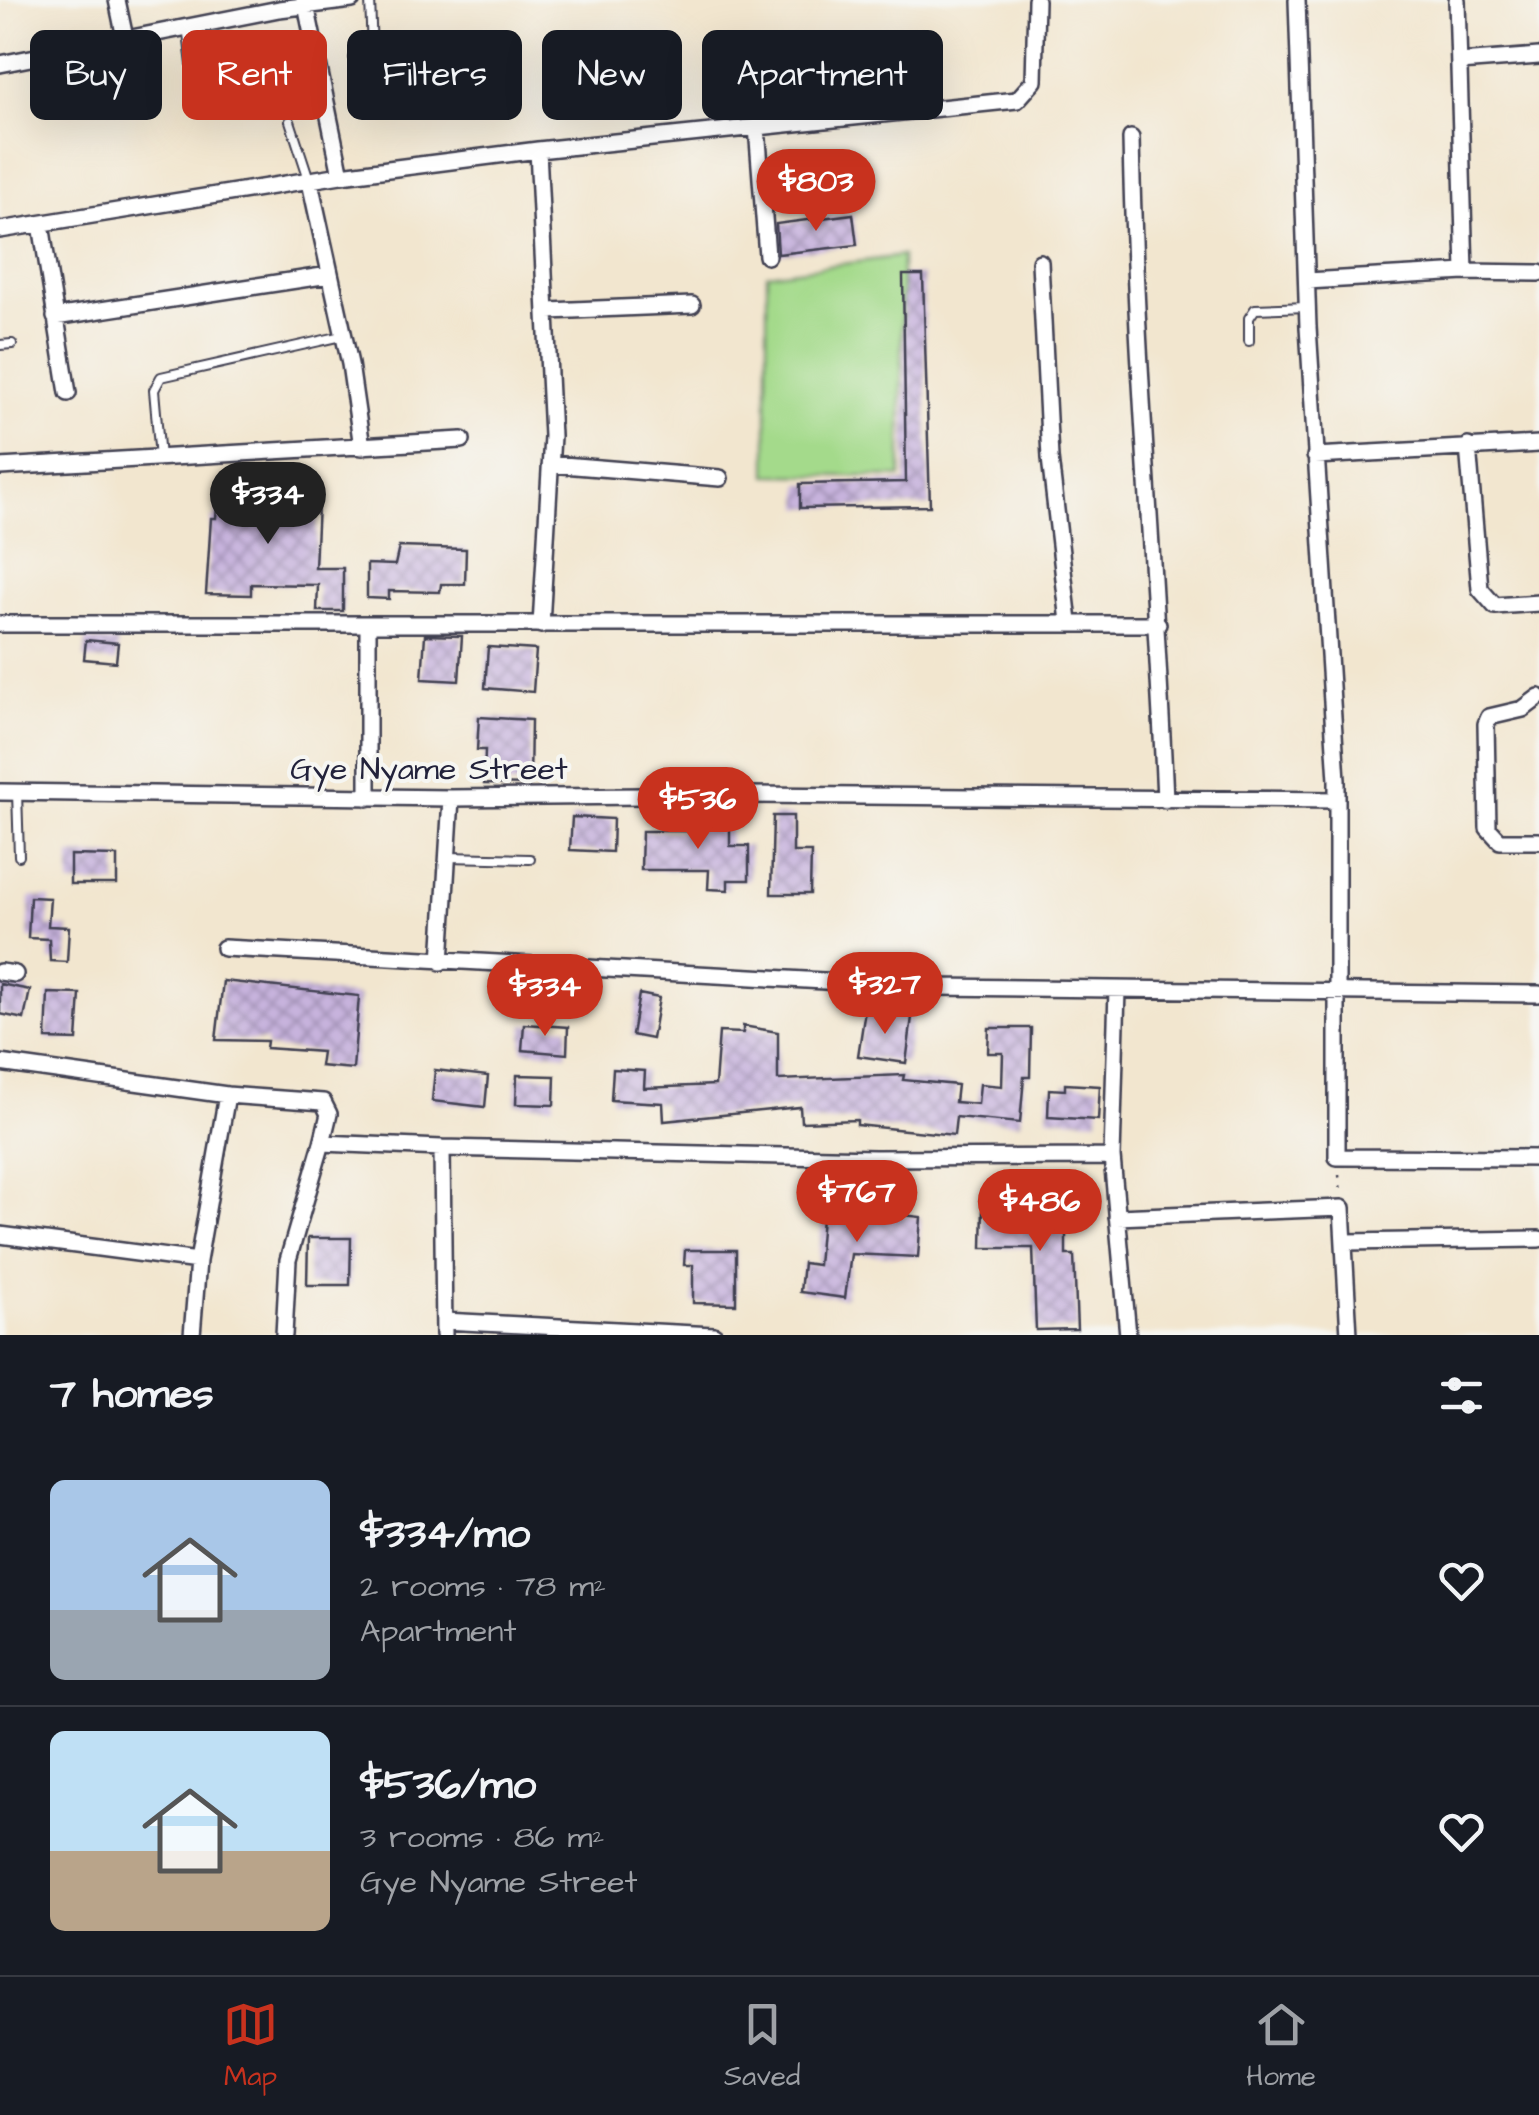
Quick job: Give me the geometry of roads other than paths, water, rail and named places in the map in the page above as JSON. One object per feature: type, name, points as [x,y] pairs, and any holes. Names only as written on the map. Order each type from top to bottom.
[{"type":"street","points":[[117,0],[123,30]]},
{"type":"street","points":[[162,31],[352,0]]},
{"type":"street","points":[[0,230],[342,175],[538,150],[1017,100],[1034,80],[1036,0]]},
{"type":"street","points":[[1297,0],[1307,307],[1338,800],[1337,1158],[1539,1158]]},
{"type":"street","points":[[1457,0],[1465,272]]},
{"type":"street","points":[[306,5],[342,175]]},
{"type":"street","points":[[1459,62],[1539,56]]},
{"type":"street","points":[[0,64],[30,58]]},
{"type":"street","points":[[757,127],[767,256]]},
{"type":"street","points":[[1132,138],[1140,432],[1158,624],[1164,800]]},
{"type":"street","points":[[538,150],[549,311],[551,464],[541,626]]},
{"type":"street","points":[[310,182],[362,446]]},
{"type":"street","points":[[41,224],[68,393]]},
{"type":"street","points":[[1040,262],[1050,458],[1069,622]]},
{"type":"street","points":[[1307,281],[1465,272],[1539,274]]},
{"type":"street","points":[[55,317],[329,275]]},
{"type":"street","points":[[549,311],[692,305]]},
{"type":"street","points":[[0,468],[462,440]]},
{"type":"street","points":[[1315,456],[1539,444]]},
{"type":"street","points":[[1468,446],[1480,589],[1495,606],[1539,603]]},
{"type":"street","points":[[551,464],[720,478]]},
{"type":"street","points":[[0,624],[1158,624]]},
{"type":"street","points":[[368,626],[368,798]]},
{"type":"street","points":[[1539,697],[1523,709],[1487,720],[1492,836],[1500,841],[1539,841]]},
{"type":"street","name":"Gye Nyame Street","points":[[8,792],[368,798],[744,794],[1338,800]]},
{"type":"street","points":[[441,962],[451,798]]},
{"type":"street","points":[[224,948],[786,982],[1539,994]]},
{"type":"street","points":[[1117,990],[1112,1157],[1128,1335]]},
{"type":"street","points":[[0,1063],[227,1095],[323,1102],[329,1114],[288,1260],[284,1335]]},
{"type":"street","points":[[192,1335],[198,1261],[227,1095]]},
{"type":"street","points":[[322,1143],[855,1157],[1112,1157]]},
{"type":"street","points":[[442,1148],[444,1328],[714,1335]]},
{"type":"street","points":[[1118,1217],[1342,1208],[1349,1335]]},
{"type":"street","points":[[0,1235],[198,1261]]},
{"type":"street","points":[[1346,1242],[1539,1239]]},
{"type":"lane","points":[[370,0],[371,30]]},
{"type":"lane","points":[[188,26],[188,30]]},
{"type":"lane","points":[[290,121],[310,182]]},
{"type":"lane","points":[[1249,342],[1249,318],[1255,309],[1307,307]]},
{"type":"lane","points":[[160,460],[154,390],[161,377],[342,336]]},
{"type":"lane","points":[[0,345],[12,344]]},
{"type":"lane","points":[[8,792],[20,856]]},
{"type":"lane","points":[[448,858],[530,859]]}]
